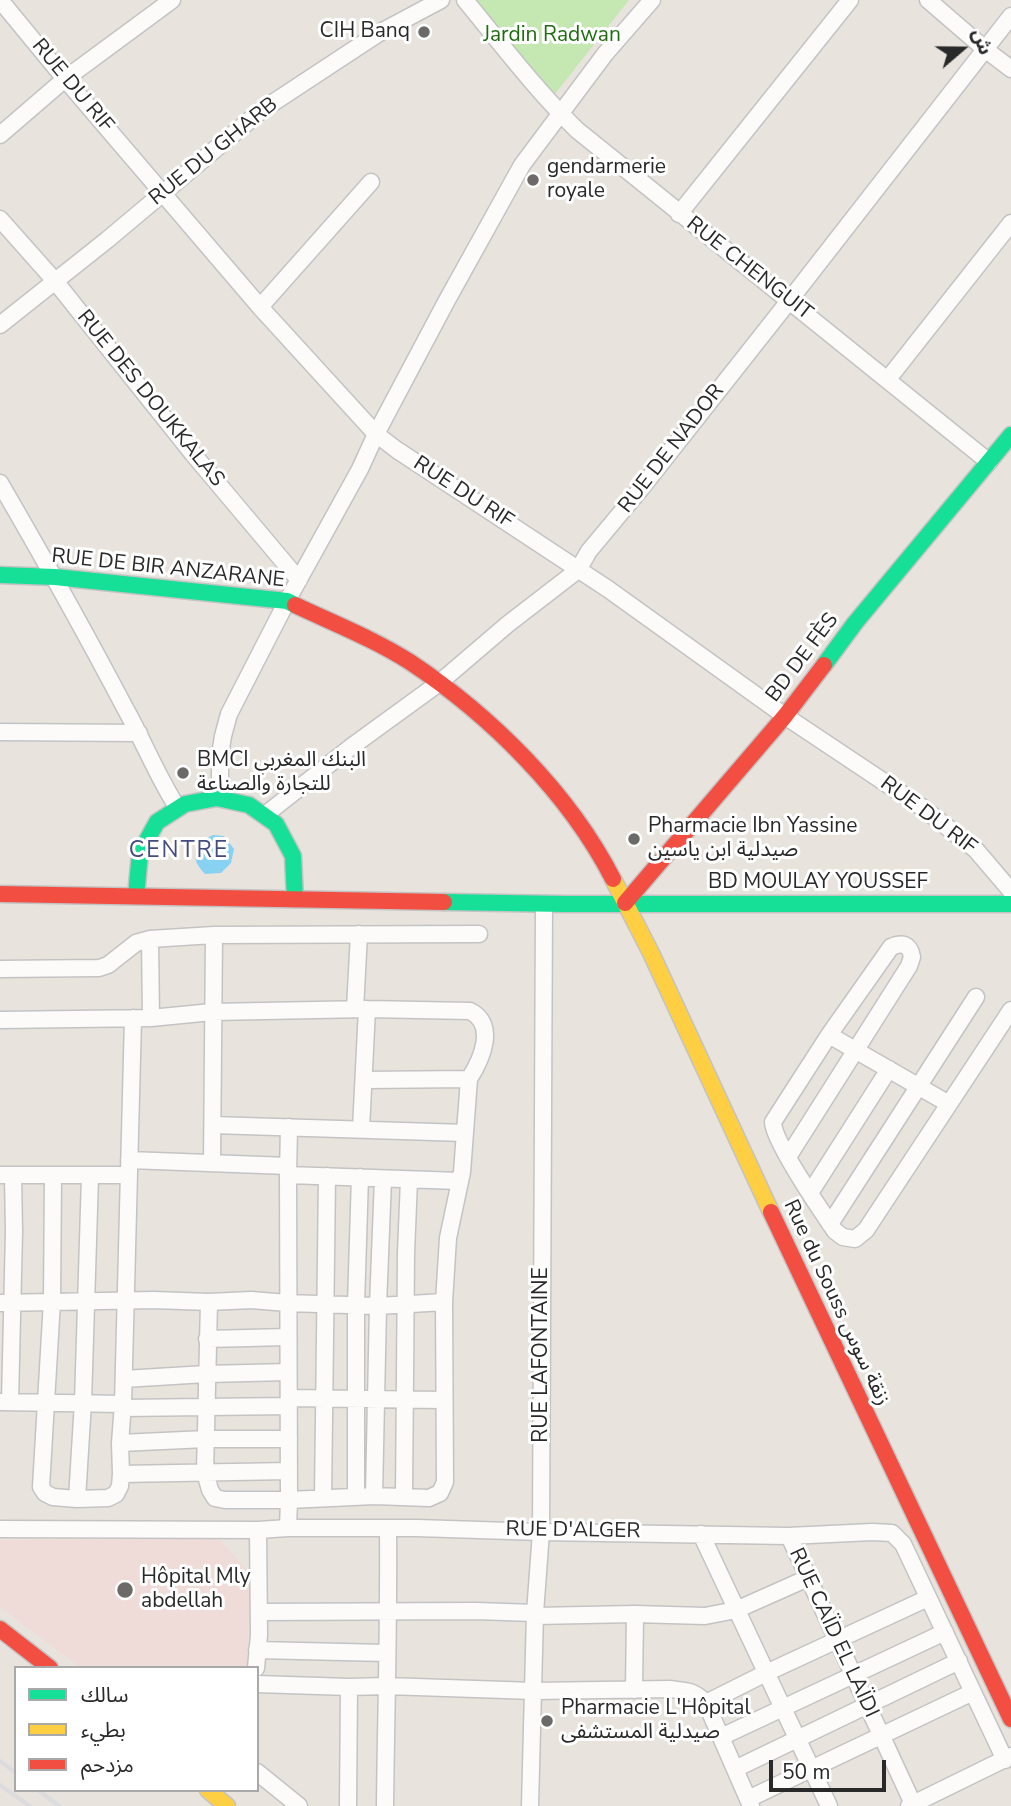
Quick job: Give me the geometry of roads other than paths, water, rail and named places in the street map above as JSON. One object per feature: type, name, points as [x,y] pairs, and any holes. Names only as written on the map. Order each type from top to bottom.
[{"type":"street","name":"RUE DU RIF","points":[[0,0],[260,307],[376,434],[608,589],[785,716],[923,808],[976,850],[1011,891]]},
{"type":"street","points":[[0,135],[65,79],[172,0]]},
{"type":"street","name":"RUE DU GHARB","points":[[0,325],[163,194],[262,110],[379,33],[441,0]]},
{"type":"street","name":"RUE CHENGUIT","points":[[465,0],[523,72],[577,130],[989,462]]},
{"type":"street","points":[[220,798],[220,755],[229,714],[446,302],[522,165],[605,54],[652,0]]},
{"type":"street","points":[[679,214],[850,0]]},
{"type":"street","points":[[928,0],[1011,69]]},
{"type":"street","name":"RUE DE NADOR","points":[[265,815],[351,747],[439,683],[508,624],[578,570],[589,551],[789,301],[1011,16]]},
{"type":"street","points":[[260,307],[371,182]]},
{"type":"street","name":"RUE DES DOUKKALAS","points":[[0,219],[55,281],[193,454],[299,580]]},
{"type":"street","points":[[888,380],[1011,223]]},
{"type":"street","name":"BD DE FÈS","points":[[625,904],[785,716],[855,623],[1011,435]]},
{"type":"street","points":[[0,483],[55,577],[177,807]]},
{"type":"street","name":"RUE DE BIR ANZARANE","points":[[0,575],[55,577],[287,601],[369,640],[409,662],[439,683],[502,735],[572,815],[603,860],[625,904]]},
{"type":"street","points":[[0,732],[139,733]]},
{"type":"street","points":[[136,896],[135,866],[145,838],[154,826],[177,807],[198,800],[220,798],[251,806],[277,825],[293,853],[297,868],[295,899]]},
{"type":"street","name":"BD MOULAY YOUSSEF","points":[[0,894],[544,904],[1011,904]]},
{"type":"street","name":"RUE LAFONTAINE","points":[[530,1806],[535,1614],[541,1532],[544,904]]},
{"type":"street","name":"Rue du Souss زنقة سوس","points":[[625,904],[657,965],[817,1312],[1011,1719]]},
{"type":"street","points":[[359,934],[364,1080],[360,1129]]},
{"type":"street","points":[[0,969],[99,968],[108,965],[136,943],[150,939],[214,935],[479,934]]},
{"type":"street","points":[[212,1163],[214,935]]},
{"type":"street","points":[[150,939],[151,1018]]},
{"type":"street","points":[[788,1157],[909,966],[912,957],[906,945],[898,944],[886,951],[772,1122],[775,1134],[788,1157],[810,1193],[835,1231],[843,1237],[855,1239],[861,1235],[1011,1010]]},
{"type":"street","points":[[830,1224],[976,997]]},
{"type":"street","points":[[0,1020],[151,1018],[212,1012],[361,1009],[470,1010],[476,1014],[484,1027],[485,1038],[483,1051],[469,1079],[462,1172],[448,1238],[444,1302],[445,1482],[438,1495],[429,1498],[374,1496],[289,1500],[218,1499],[210,1490],[205,1472],[209,1302]]},
{"type":"street","points":[[54,1175],[52,1301],[41,1487],[53,1497],[77,1499],[113,1496],[120,1486],[121,1474],[133,1018]]},
{"type":"street","points":[[829,1035],[948,1104]]},
{"type":"street","points":[[810,1193],[888,1069]]},
{"type":"street","points":[[364,1080],[469,1079]]},
{"type":"street","points":[[212,1125],[465,1133]]},
{"type":"street","points":[[288,1528],[289,1127]]},
{"type":"street","points":[[443,1400],[325,1399],[207,1407],[5,1402],[7,1175],[90,1175],[128,1168],[212,1163],[327,1176],[459,1181]]},
{"type":"street","points":[[77,1499],[83,1402],[90,1175]]},
{"type":"street","points":[[323,1497],[327,1176]]},
{"type":"street","points":[[356,1497],[356,1304],[360,1177]]},
{"type":"street","points":[[374,1496],[383,1180]]},
{"type":"street","points":[[404,1496],[409,1180]]},
{"type":"street","points":[[6,1303],[251,1300],[378,1306],[444,1302]]},
{"type":"street","points":[[207,1339],[288,1337]]},
{"type":"street","points":[[124,1379],[288,1373]]},
{"type":"street","points":[[120,1443],[289,1438]]},
{"type":"street","points":[[121,1474],[289,1471]]},
{"type":"street","points":[[385,1806],[388,1528]]},
{"type":"street","name":"RUE D'ALGER","points":[[0,1529],[466,1528],[541,1532],[789,1536],[892,1533],[903,1544],[973,1692],[1008,1758]]},
{"type":"street","points":[[256,1666],[259,1612],[258,1530]]},
{"type":"street","points":[[701,1534],[829,1806]]},
{"type":"street","name":"RUE CAÏD EL LAÏDI","points":[[789,1536],[912,1805]]},
{"type":"street","points":[[259,1612],[389,1611],[705,1616],[736,1610],[808,1578]]},
{"type":"street","points":[[706,1703],[928,1598]]},
{"type":"street","points":[[634,1690],[635,1614]]},
{"type":"street","points":[[0,1629],[48,1666]]},
{"type":"street","points":[[721,1737],[945,1632]]},
{"type":"street","points":[[257,1650],[386,1653]]},
{"type":"street","points":[[735,1769],[959,1661]]},
{"type":"street","points":[[259,1684],[534,1691],[689,1691],[706,1703],[750,1803],[811,1768],[973,1692]]},
{"type":"street","points":[[348,1806],[349,1687]]},
{"type":"street","points":[[912,1805],[1008,1758]]},
{"type":"street","points":[[259,1774],[299,1806]]},
{"type":"street","points":[[210,1792],[228,1806]]},
{"type":"water","points":[[213,835],[224,836],[234,849],[231,863],[221,873],[205,874],[197,863],[195,851],[198,842]]},
{"type":"railway","points":[[0,1761],[14,1772]]},
{"type":"railway","points":[[0,1785],[30,1806]]},
{"type":"railway","points":[[41,1792],[59,1806]]},
{"type":"place","name":"CIH Banq","points":[[424,32]]},
{"type":"place","name":"gendarmerie royale","points":[[533,180]]},
{"type":"place","name":"BMCI البنك المغربي للتجارة والصناعة","points":[[183,773]]},
{"type":"place","name":"Pharmacie Ibn Yassine صيدلية ابن ياسين","points":[[634,839]]},
{"type":"place","name":"Hôpital Mly abdellah","points":[[125,1590]]},
{"type":"place","name":"Pharmacie L'Hôpital صيدلية المستشفى","points":[[547,1721]]},
{"type":"district","name":"CENTRE","points":[[179,851]]},
{"type":"park label","name":"Jardin Radwan","points":[[552,36]]}]
